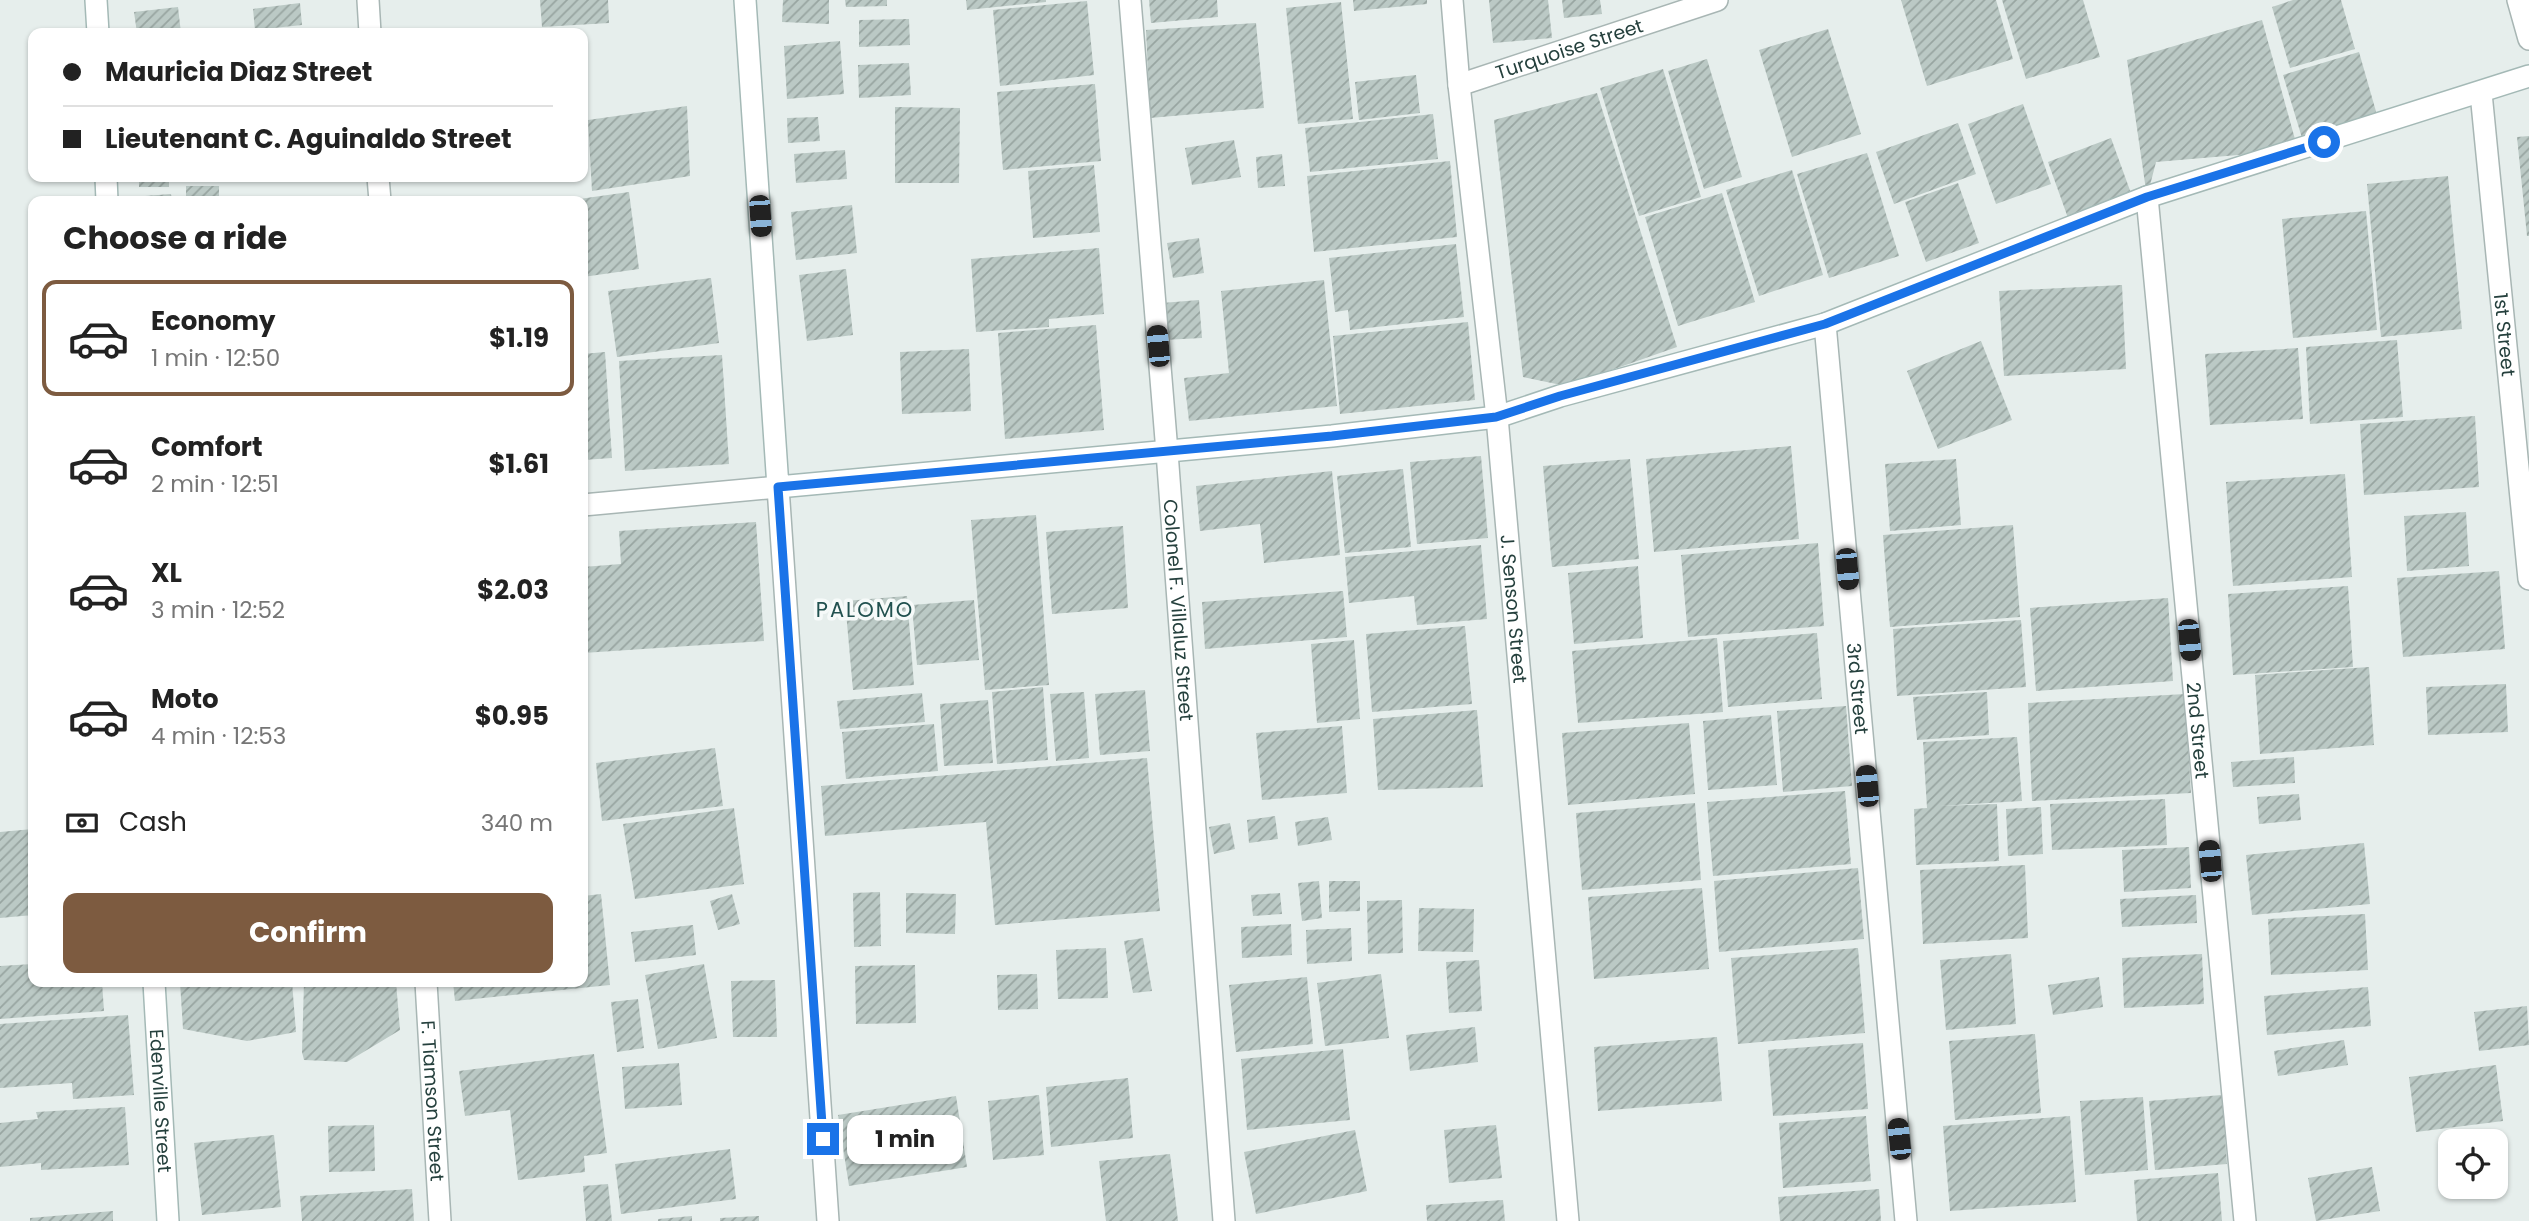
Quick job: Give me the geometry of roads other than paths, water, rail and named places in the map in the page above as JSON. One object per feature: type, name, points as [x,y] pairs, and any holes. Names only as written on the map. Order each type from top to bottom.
[{"type":"street","points":[[96,0],[97,28]]},
{"type":"street","points":[[368,0],[370,28]]},
{"type":"street","points":[[745,0],[828,1221]]},
{"type":"street","name":"Colonel F. Villaluz Street","points":[[1130,0],[1167,452],[1224,1221]]},
{"type":"street","name":"J. Senson Street","points":[[1452,0],[1496,417],[1567,1221]]},
{"type":"street","name":"Turquoise Street","points":[[1459,85],[1717,0]]},
{"type":"street","points":[[2518,0],[2529,39]]},
{"type":"street","points":[[588,505],[1167,452],[1496,417],[1560,396],[1825,324],[2147,197],[2529,76]]},
{"type":"street","name":"1st Street","points":[[2481,93],[2529,579]]},
{"type":"street","name":"2nd Street","points":[[2147,197],[2245,1221]]},
{"type":"street","name":"3rd Street","points":[[1825,324],[1906,1221]]},
{"type":"street","name":"Edenville Street","points":[[154,987],[168,1221]]},
{"type":"street","name":"F. Tiamson Street","points":[[426,987],[440,1221]]},
{"type":"district","name":"PALOMO","points":[[865,610]]}]
